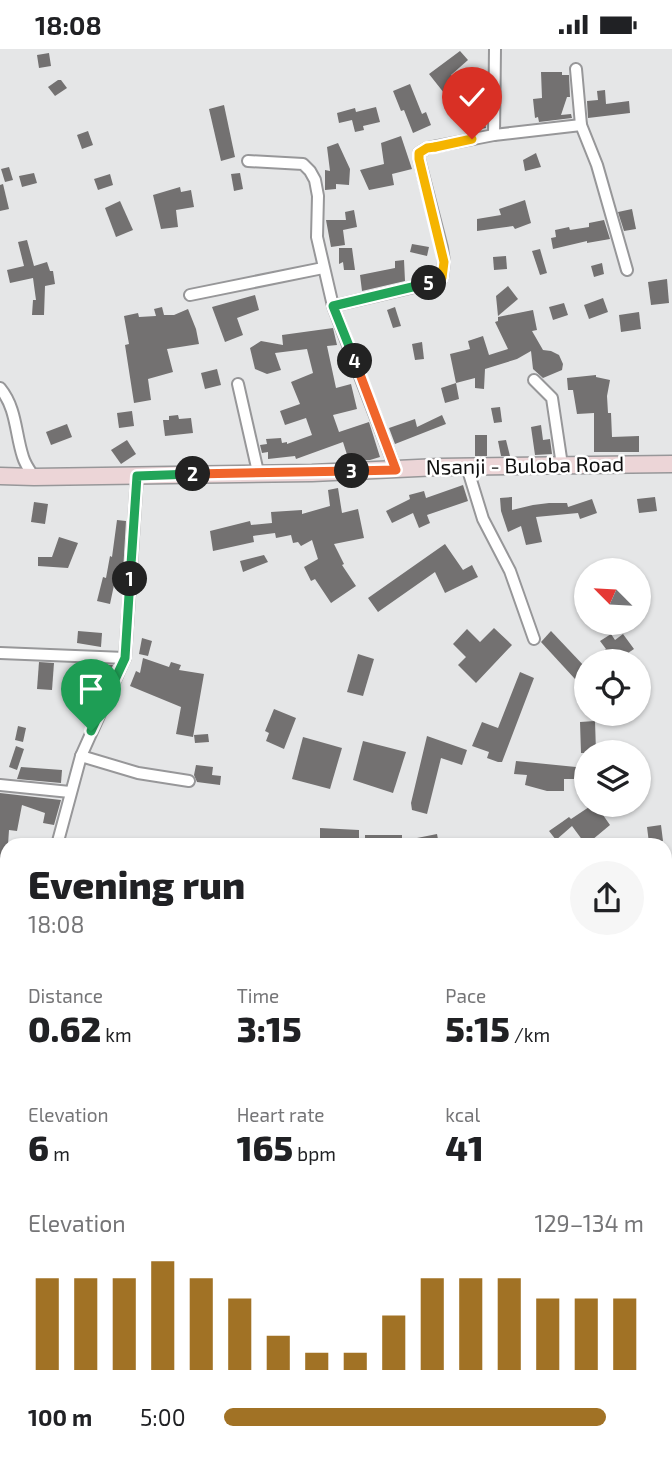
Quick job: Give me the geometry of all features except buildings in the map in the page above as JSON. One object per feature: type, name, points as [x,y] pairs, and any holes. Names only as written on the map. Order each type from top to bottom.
[{"type":"main road","name":"Nsanji - Buloba Road","points":[[0,476],[137,476],[672,464]]},
{"type":"street","points":[[494,135],[495,49]]},
{"type":"street","points":[[576,69],[581,125],[597,165],[627,270]]},
{"type":"street","points":[[333,306],[435,282],[442,278],[444,262],[419,153],[427,148],[494,135],[581,125]]},
{"type":"street","points":[[248,161],[290,162],[310,170],[317,188],[317,237],[333,306],[396,470]]},
{"type":"street","points":[[190,296],[323,268]]},
{"type":"street","points":[[534,380],[552,398],[562,465]]},
{"type":"street","points":[[238,384],[258,473]]},
{"type":"street","points":[[0,388],[8,398],[16,420],[23,458],[34,477]]},
{"type":"street","points":[[467,467],[483,519],[510,571],[534,639]]},
{"type":"street","points":[[59,838],[81,756],[125,658],[137,476]]},
{"type":"street","points":[[0,653],[125,658]]},
{"type":"street","points":[[81,756],[138,773],[189,781]]},
{"type":"street","points":[[0,785],[70,792]]},
{"type":"route","points":[[91,731],[125,658],[137,476],[396,470],[333,306],[435,282],[442,278],[442,248],[419,153],[427,148],[472,139]]}]
